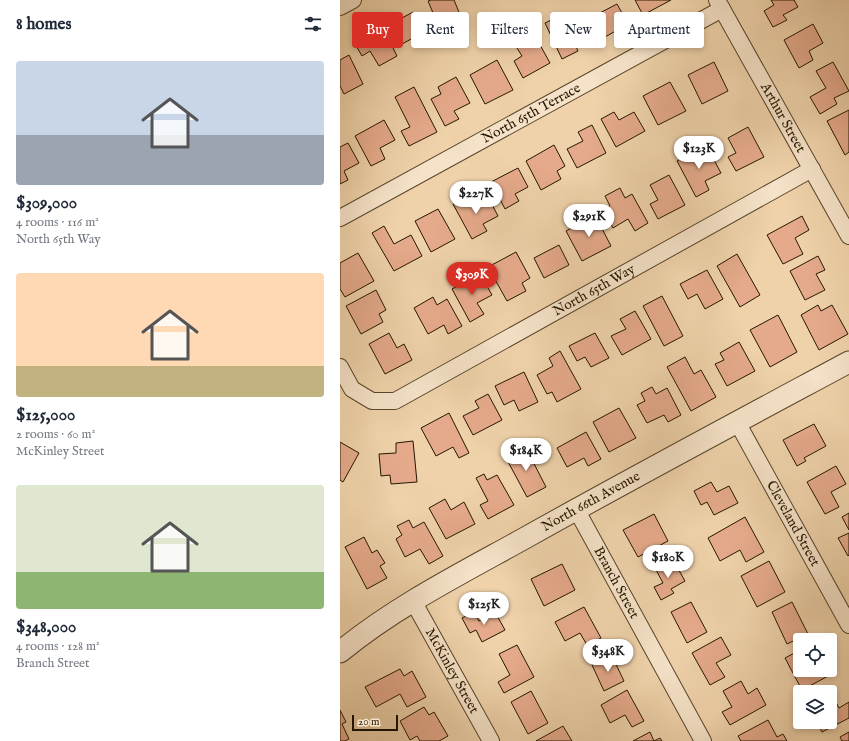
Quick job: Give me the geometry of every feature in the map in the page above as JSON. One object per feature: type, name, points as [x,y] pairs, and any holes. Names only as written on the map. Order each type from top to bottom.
[{"type":"street","points":[[340,7],[353,0]]},
{"type":"street","name":"Arthur Street","points":[[720,4],[849,236]]},
{"type":"street","name":"North 65th Terrace","points":[[340,218],[720,4]]},
{"type":"street","name":"North 65th Way","points":[[340,367],[352,389],[372,401],[395,401],[812,169]]},
{"type":"street","name":"North 66th Avenue","points":[[340,652],[413,601],[576,510],[849,362]]},
{"type":"street","name":"Cleveland Street","points":[[737,422],[849,624]]},
{"type":"street","name":"Branch Street","points":[[576,510],[703,741]]},
{"type":"street","name":"McKinley Street","points":[[413,601],[490,741]]},
{"type":"building","points":[[454,0],[459,12],[433,12],[428,1]]},
{"type":"building","points":[[635,0],[671,0],[649,12],[641,12]]},
{"type":"building","points":[[771,0],[794,0],[798,7],[783,15],[787,20],[773,27],[764,11],[774,5]]},
{"type":"building","points":[[617,4],[621,12],[614,12],[614,32],[606,36],[606,12],[602,12]]},
{"type":"building","points":[[411,13],[411,39],[403,43],[403,17]]},
{"type":"building","points":[[550,21],[550,34],[545,23]]},
{"type":"building","points":[[813,24],[823,43],[809,51],[813,60],[799,68],[784,40]]},
{"type":"building","points":[[357,48],[393,48],[397,56],[379,66],[370,51],[362,56]]},
{"type":"building","points":[[517,48],[542,48],[550,63],[523,78],[514,61],[522,56]]},
{"type":"building","points":[[557,48],[577,48],[578,51],[562,59]]},
{"type":"building","points":[[349,55],[363,84],[344,94],[340,86],[340,60]]},
{"type":"building","points":[[497,60],[513,90],[485,104],[470,75]]},
{"type":"building","points":[[714,62],[728,91],[702,104],[688,75]]},
{"type":"building","points":[[833,62],[849,91],[834,98],[837,104],[820,114],[810,97],[826,88],[816,71]]},
{"type":"building","points":[[456,77],[470,103],[454,111],[459,119],[445,126],[431,99],[441,94],[438,87]]},
{"type":"building","points":[[670,82],[686,111],[658,125],[643,96]]},
{"type":"building","points":[[414,87],[437,132],[409,146],[401,131],[410,127],[395,97]]},
{"type":"building","points":[[849,110],[849,152],[845,155],[827,121]]},
{"type":"building","points":[[614,112],[619,120],[634,112],[645,131],[616,147],[601,119]]},
{"type":"building","points":[[384,120],[395,140],[380,148],[385,159],[371,166],[355,136]]},
{"type":"building","points":[[592,125],[606,153],[577,168],[567,149],[583,141],[578,132]]},
{"type":"building","points":[[748,127],[764,157],[736,171],[728,157],[736,153],[728,138]]},
{"type":"building","points":[[348,143],[359,163],[344,171],[348,180],[340,184],[340,147]]},
{"type":"building","points":[[554,145],[565,166],[557,171],[561,179],[541,190],[526,161]]},
{"type":"building","points":[[706,145],[721,173],[705,181],[709,190],[696,197],[677,161]]},
{"type":"building","points":[[518,168],[528,187],[515,194],[519,201],[505,209],[491,182]]},
{"type":"building","points":[[669,175],[685,205],[658,219],[650,204],[658,200],[650,185]]},
{"type":"building","points":[[620,188],[625,198],[632,194],[648,223],[635,231],[628,219],[613,228],[603,210],[610,206],[605,196]]},
{"type":"building","points":[[467,197],[472,206],[488,197],[498,216],[483,224],[487,231],[472,239],[453,204]]},
{"type":"building","points":[[438,209],[455,239],[431,252],[415,221]]},
{"type":"building","points":[[595,215],[611,246],[582,261],[566,231]]},
{"type":"building","points":[[802,216],[809,230],[795,238],[803,254],[783,264],[767,235]]},
{"type":"building","points":[[384,226],[394,244],[411,235],[422,256],[394,271],[372,233]]},
{"type":"building","points":[[559,245],[569,265],[544,278],[534,258]]},
{"type":"building","points":[[516,252],[530,278],[522,283],[526,291],[507,301],[488,267]]},
{"type":"building","points":[[358,253],[374,281],[345,297],[340,289],[340,263]]},
{"type":"building","points":[[737,254],[760,295],[740,307],[717,266]]},
{"type":"building","points":[[818,256],[825,270],[816,274],[825,290],[805,300],[790,271]]},
{"type":"building","points":[[707,270],[723,299],[705,309],[697,294],[688,299],[680,284]]},
{"type":"building","points":[[480,274],[492,295],[477,303],[484,314],[470,322],[452,289]]},
{"type":"building","points":[[376,290],[386,310],[379,314],[383,322],[361,334],[346,306]]},
{"type":"building","points":[[662,296],[683,336],[664,346],[643,306]]},
{"type":"building","points":[[433,297],[437,305],[447,299],[462,326],[448,334],[444,325],[428,334],[414,308]]},
{"type":"building","points":[[818,305],[821,311],[832,305],[848,334],[819,350],[801,315]]},
{"type":"building","points":[[635,311],[651,339],[622,355],[611,336],[626,329],[620,319]]},
{"type":"building","points":[[778,315],[797,352],[770,367],[750,330]]},
{"type":"building","points":[[389,333],[397,348],[404,344],[412,360],[385,374],[369,344]]},
{"type":"building","points":[[595,333],[609,358],[591,367],[585,357],[577,361],[569,346]]},
{"type":"building","points":[[739,342],[755,371],[727,386],[715,364],[724,360],[720,353]]},
{"type":"building","points":[[560,351],[581,389],[557,402],[552,392],[547,394],[537,375],[553,366],[549,358]]},
{"type":"building","points":[[685,357],[694,374],[701,370],[716,397],[691,411],[667,367]]},
{"type":"building","points":[[524,372],[538,402],[519,411],[514,400],[504,405],[495,386]]},
{"type":"building","points":[[652,387],[656,394],[667,388],[681,415],[668,422],[664,415],[647,423],[637,405],[645,401],[641,393]]},
{"type":"building","points":[[488,394],[502,420],[473,435],[463,416],[479,408],[475,401]]},
{"type":"building","points":[[619,408],[636,438],[609,452],[593,422]]},
{"type":"building","points":[[449,413],[469,453],[459,458],[453,447],[436,456],[421,428]]},
{"type":"building","points":[[814,424],[826,446],[804,458],[806,461],[797,466],[783,440]]},
{"type":"building","points":[[586,432],[601,459],[588,466],[584,458],[567,467],[557,448]]},
{"type":"building","points":[[413,441],[417,482],[391,484],[390,475],[381,476],[379,454],[396,453],[396,443]]},
{"type":"building","points":[[340,442],[359,453],[343,482],[340,480]]},
{"type":"building","points":[[526,448],[546,487],[527,497],[506,458]]},
{"type":"building","points":[[836,466],[846,484],[831,492],[839,507],[825,514],[807,482]]},
{"type":"building","points":[[484,474],[487,480],[497,475],[514,505],[488,519],[480,505],[488,501],[476,478]]},
{"type":"building","points":[[711,482],[717,492],[729,486],[738,503],[714,515],[707,502],[701,505],[694,491]]},
{"type":"building","points":[[445,499],[451,510],[464,502],[475,524],[446,539],[429,508]]},
{"type":"building","points":[[849,513],[849,530],[842,517]]},
{"type":"building","points":[[654,514],[668,541],[638,557],[623,530]]},
{"type":"building","points":[[745,517],[764,552],[746,562],[740,550],[720,561],[708,538]]},
{"type":"building","points":[[409,520],[413,528],[424,522],[443,556],[429,564],[420,549],[405,557],[396,539],[402,535],[397,526]]},
{"type":"building","points":[[849,533],[849,555],[848,556],[838,538]]},
{"type":"building","points":[[364,537],[372,553],[377,550],[385,563],[380,566],[387,578],[367,589],[345,547]]},
{"type":"building","points":[[672,558],[685,581],[671,589],[674,593],[661,600],[654,587],[663,583],[655,568]]},
{"type":"building","points":[[769,561],[785,592],[757,607],[741,576]]},
{"type":"building","points":[[562,564],[575,590],[544,606],[531,579]]},
{"type":"building","points":[[691,602],[707,632],[687,643],[671,612]]},
{"type":"building","points":[[792,602],[808,633],[793,633],[793,641],[787,644],[772,612]]},
{"type":"building","points":[[584,607],[601,638],[587,645],[580,633],[565,641],[555,622]]},
{"type":"building","points":[[474,612],[479,621],[495,612],[505,630],[482,642],[476,630],[470,633],[462,618]]},
{"type":"building","points":[[721,637],[731,655],[716,663],[725,677],[710,685],[692,653]]},
{"type":"building","points":[[517,645],[534,677],[504,693],[498,682],[510,675],[499,654]]},
{"type":"building","points":[[793,654],[793,673],[785,658]]},
{"type":"building","points":[[612,656],[624,681],[604,691],[592,665]]},
{"type":"building","points":[[400,669],[404,676],[412,671],[426,697],[407,707],[400,694],[376,707],[365,687]]},
{"type":"building","points":[[795,677],[826,677],[811,685],[799,685]]},
{"type":"building","points":[[741,681],[748,694],[757,688],[766,705],[730,725],[722,712],[732,707],[723,691]]},
{"type":"building","points":[[627,690],[644,721],[632,727],[625,715],[610,723],[601,705]]},
{"type":"building","points":[[531,691],[548,723],[528,734],[511,702]]},
{"type":"building","points":[[849,702],[849,718],[837,724],[837,704],[839,708]]},
{"type":"building","points":[[424,707],[429,715],[434,712],[448,736],[439,741],[420,741],[417,736],[410,740],[400,721]]},
{"type":"building","points":[[340,710],[346,722],[342,724],[349,739],[345,741],[340,741]]},
{"type":"building","points":[[768,720],[777,737],[783,734],[787,741],[741,741],[738,736]]},
{"type":"building","points":[[563,726],[572,741],[536,741]]},
{"type":"building","points":[[820,729],[828,729],[822,732]]},
{"type":"building","points":[[650,732],[654,741],[633,741]]},
{"type":"building","points":[[849,732],[849,741],[842,741],[840,737]]},
{"type":"building","points":[[660,738],[662,741],[654,741]]}]
